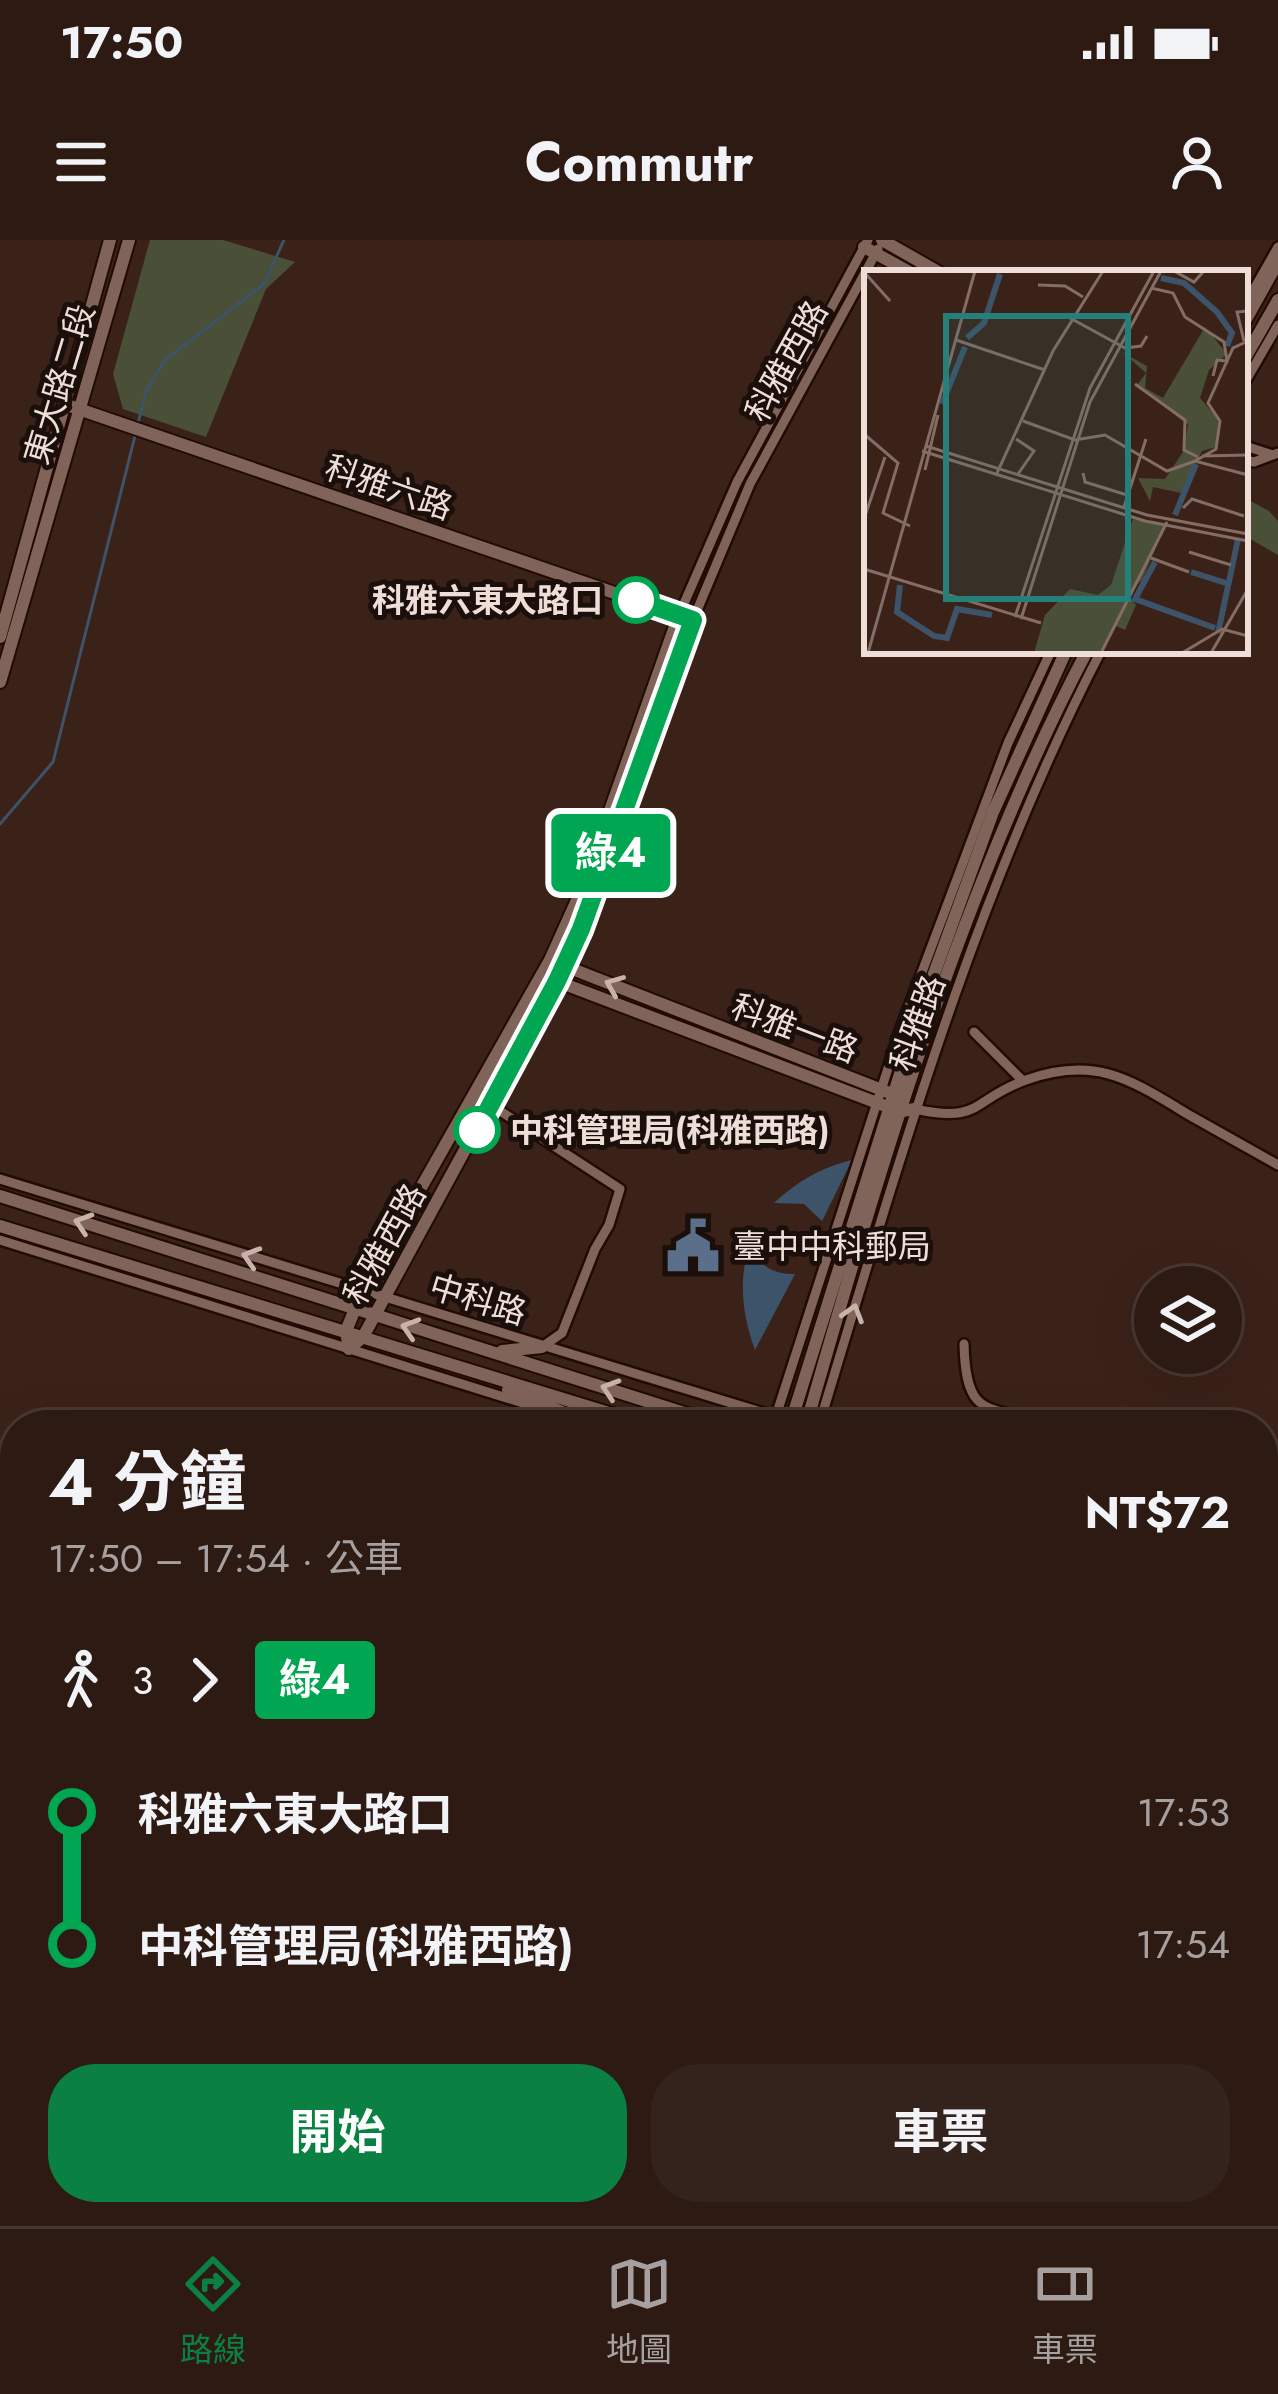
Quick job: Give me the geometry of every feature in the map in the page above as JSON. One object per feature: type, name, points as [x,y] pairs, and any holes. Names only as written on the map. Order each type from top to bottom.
[{"type":"street","name":"東大路二段","points":[[0,682],[74,407],[110,240]]},
{"type":"street","name":"東大路二段","points":[[0,637],[128,240]]},
{"type":"street","points":[[876,243],[908,270]]},
{"type":"street","points":[[876,243],[934,270]]},
{"type":"street","name":"科雅西路","points":[[349,1349],[346,1331],[362,1292],[550,960],[584,886],[737,482],[876,243]]},
{"type":"street","points":[[1248,300],[1278,247]]},
{"type":"street","points":[[1248,316],[1278,262]]},
{"type":"street","points":[[1248,353],[1278,300]]},
{"type":"street","points":[[1248,377],[1278,325]]},
{"type":"street","name":"科雅六路","points":[[74,407],[686,617]]},
{"type":"street","name":"科雅西路","points":[[349,1349],[375,1317],[565,966],[597,891],[686,617]]},
{"type":"street","name":"科雅路","points":[[823,1410],[895,1102],[953,883],[1008,743],[1050,654]]},
{"type":"street","name":"科雅路","points":[[802,1410],[895,1102],[993,812],[1065,654]]},
{"type":"street","name":"科雅路","points":[[779,1410],[1009,818],[1087,654]]},
{"type":"street","name":"科雅路","points":[[895,1102],[1100,654]]},
{"type":"street","name":"科雅一路","points":[[550,960],[895,1102]]},
{"type":"street","name":"科雅一路","points":[[541,975],[895,1102]]},
{"type":"street","points":[[974,1032],[1023,1081]]},
{"type":"street","points":[[895,1102],[958,1116],[1023,1081],[1064,1070],[1097,1070],[1141,1084],[1278,1165]]},
{"type":"street","points":[[490,1105],[620,1189],[562,1333],[542,1347],[493,1352]]},
{"type":"street","name":"中科路","points":[[0,1180],[740,1410]]},
{"type":"street","name":"中科路","points":[[0,1196],[675,1410]]},
{"type":"street","points":[[0,1226],[598,1410]]},
{"type":"street","points":[[0,1240],[545,1410]]},
{"type":"street","points":[[964,1344],[969,1392],[979,1404],[999,1410]]},
{"type":"street","points":[[441,1363],[556,1410]]},
{"type":"green space","points":[[150,240],[223,240],[295,262],[266,289],[206,437],[123,409],[113,374]]},
{"type":"green space","points":[[1248,500],[1278,521],[1278,555],[1248,538]]},
{"type":"water","points":[[852,1160],[822,1221],[804,1204],[774,1203],[810,1176]]},
{"type":"water","points":[[752,1240],[756,1256],[766,1266],[795,1274],[755,1350],[743,1295]]},
{"type":"waterway","points":[[137,427],[146,392],[164,361],[264,284],[284,240]]},
{"type":"waterway","points":[[0,824],[53,762],[135,436]]},
{"type":"bus line","name":"綠4","points":[[477,1130],[581,929],[693,620],[636,600]]},
{"type":"place","name":"科雅六東大路口","points":[[636,600]]},
{"type":"place","name":"中科管理局(科雅西路)","points":[[477,1130]]},
{"type":"place","name":"臺中中科郵局","points":[[693,1246]]}]
